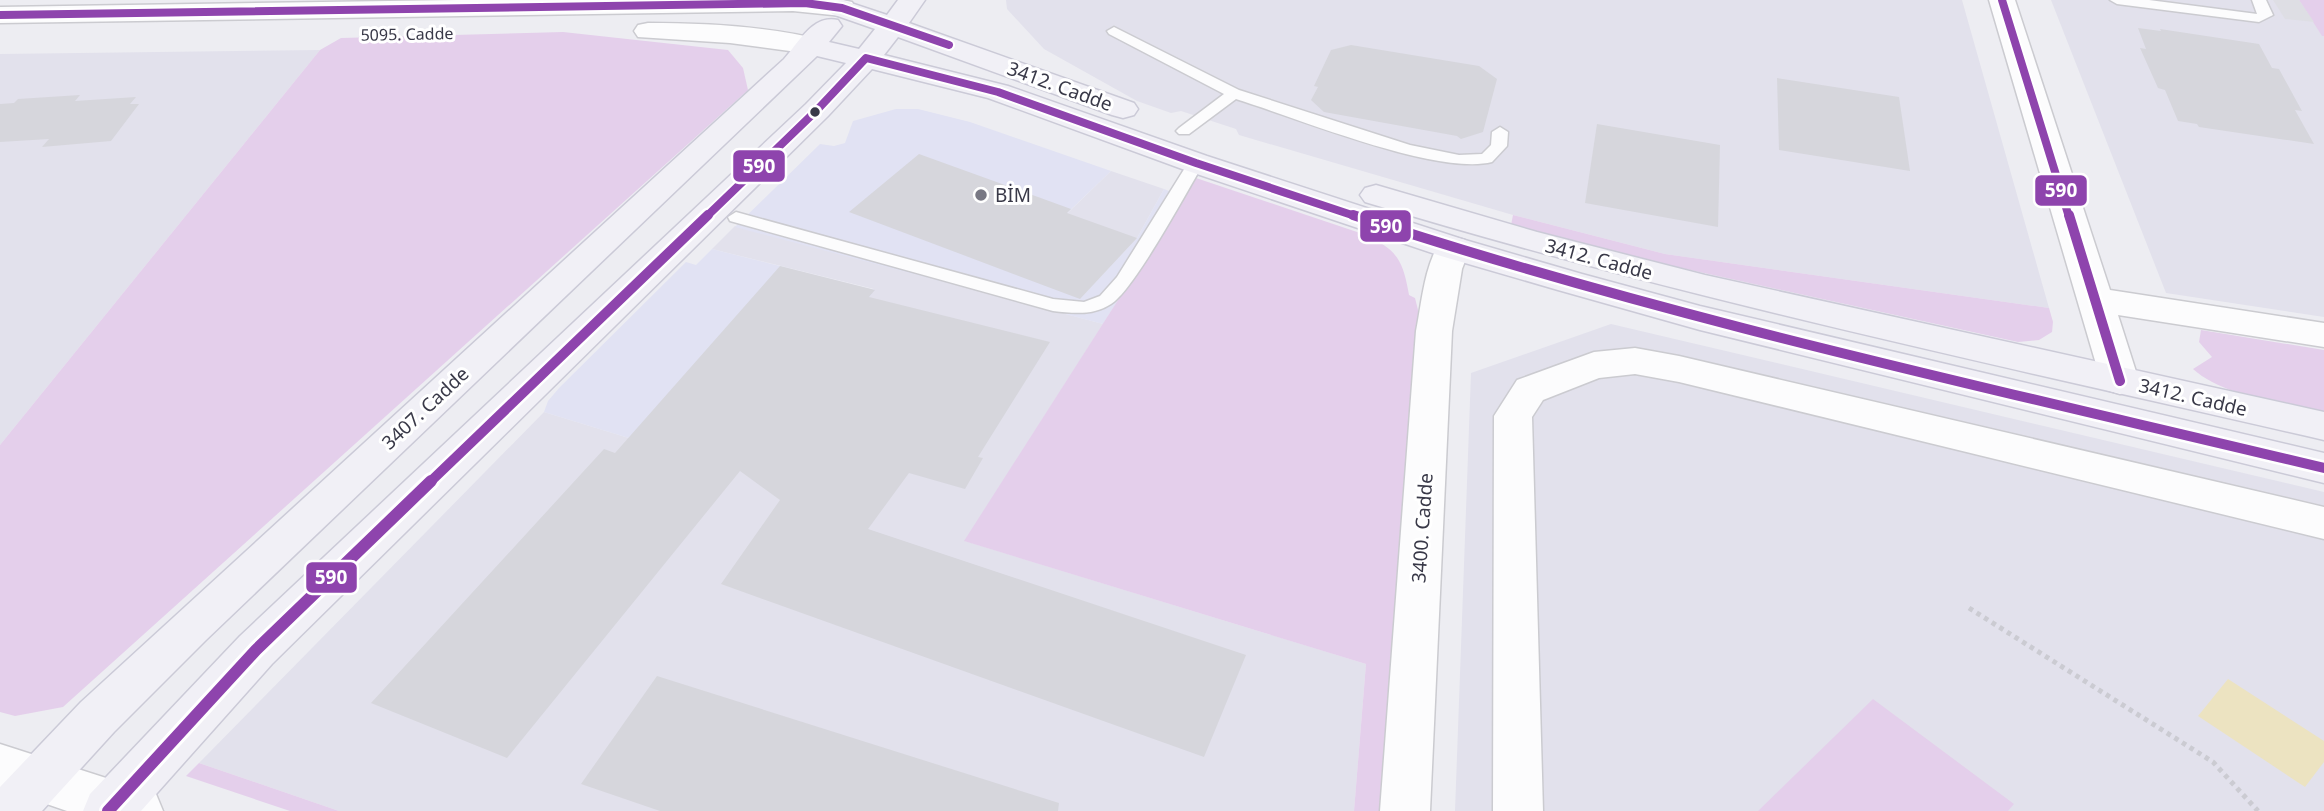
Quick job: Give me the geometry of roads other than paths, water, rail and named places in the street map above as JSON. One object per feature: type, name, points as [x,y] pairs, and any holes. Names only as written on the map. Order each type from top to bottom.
[{"type":"street","points":[[2002,0],[2134,425]]},
{"type":"street","name":"5095. Cadde","points":[[0,15],[311,4],[846,4]]},
{"type":"street","name":"3412. Cadde","points":[[846,4],[903,13],[1184,131],[1458,235],[1700,318],[2134,425],[2324,468]]},
{"type":"street","name":"3407. Cadde","points":[[16,785],[190,627],[812,46],[846,4]]},
{"type":"street","points":[[16,785],[120,808],[256,650],[817,110],[866,58],[903,13]]},
{"type":"street","name":"5095. Cadde","points":[[0,39],[690,30],[750,35],[812,46]]},
{"type":"street","name":"3412. Cadde","points":[[812,46],[998,93],[1196,163],[1458,235],[1706,286],[2324,426]]},
{"type":"street","name":"3400. Cadde","points":[[1405,811],[1434,331],[1439,297],[1458,235]]},
{"type":"street","points":[[2095,300],[2324,335]]},
{"type":"street","points":[[1518,811],[1513,416],[1530,390],[1594,365],[1635,361],[1690,372],[2324,523]]},
{"type":"lane","points":[[2117,0],[2264,17],[2266,12],[2259,0]]},
{"type":"lane","points":[[1114,31],[1234,93],[1406,149],[1459,160],[1486,159],[1499,146],[1500,132]]},
{"type":"lane","points":[[1184,131],[1234,93]]},
{"type":"lane","points":[[736,217],[1053,305],[1085,308],[1106,300],[1123,281],[1196,163]]},
{"type":"place","name":"BİM","points":[[981,195]]}]
